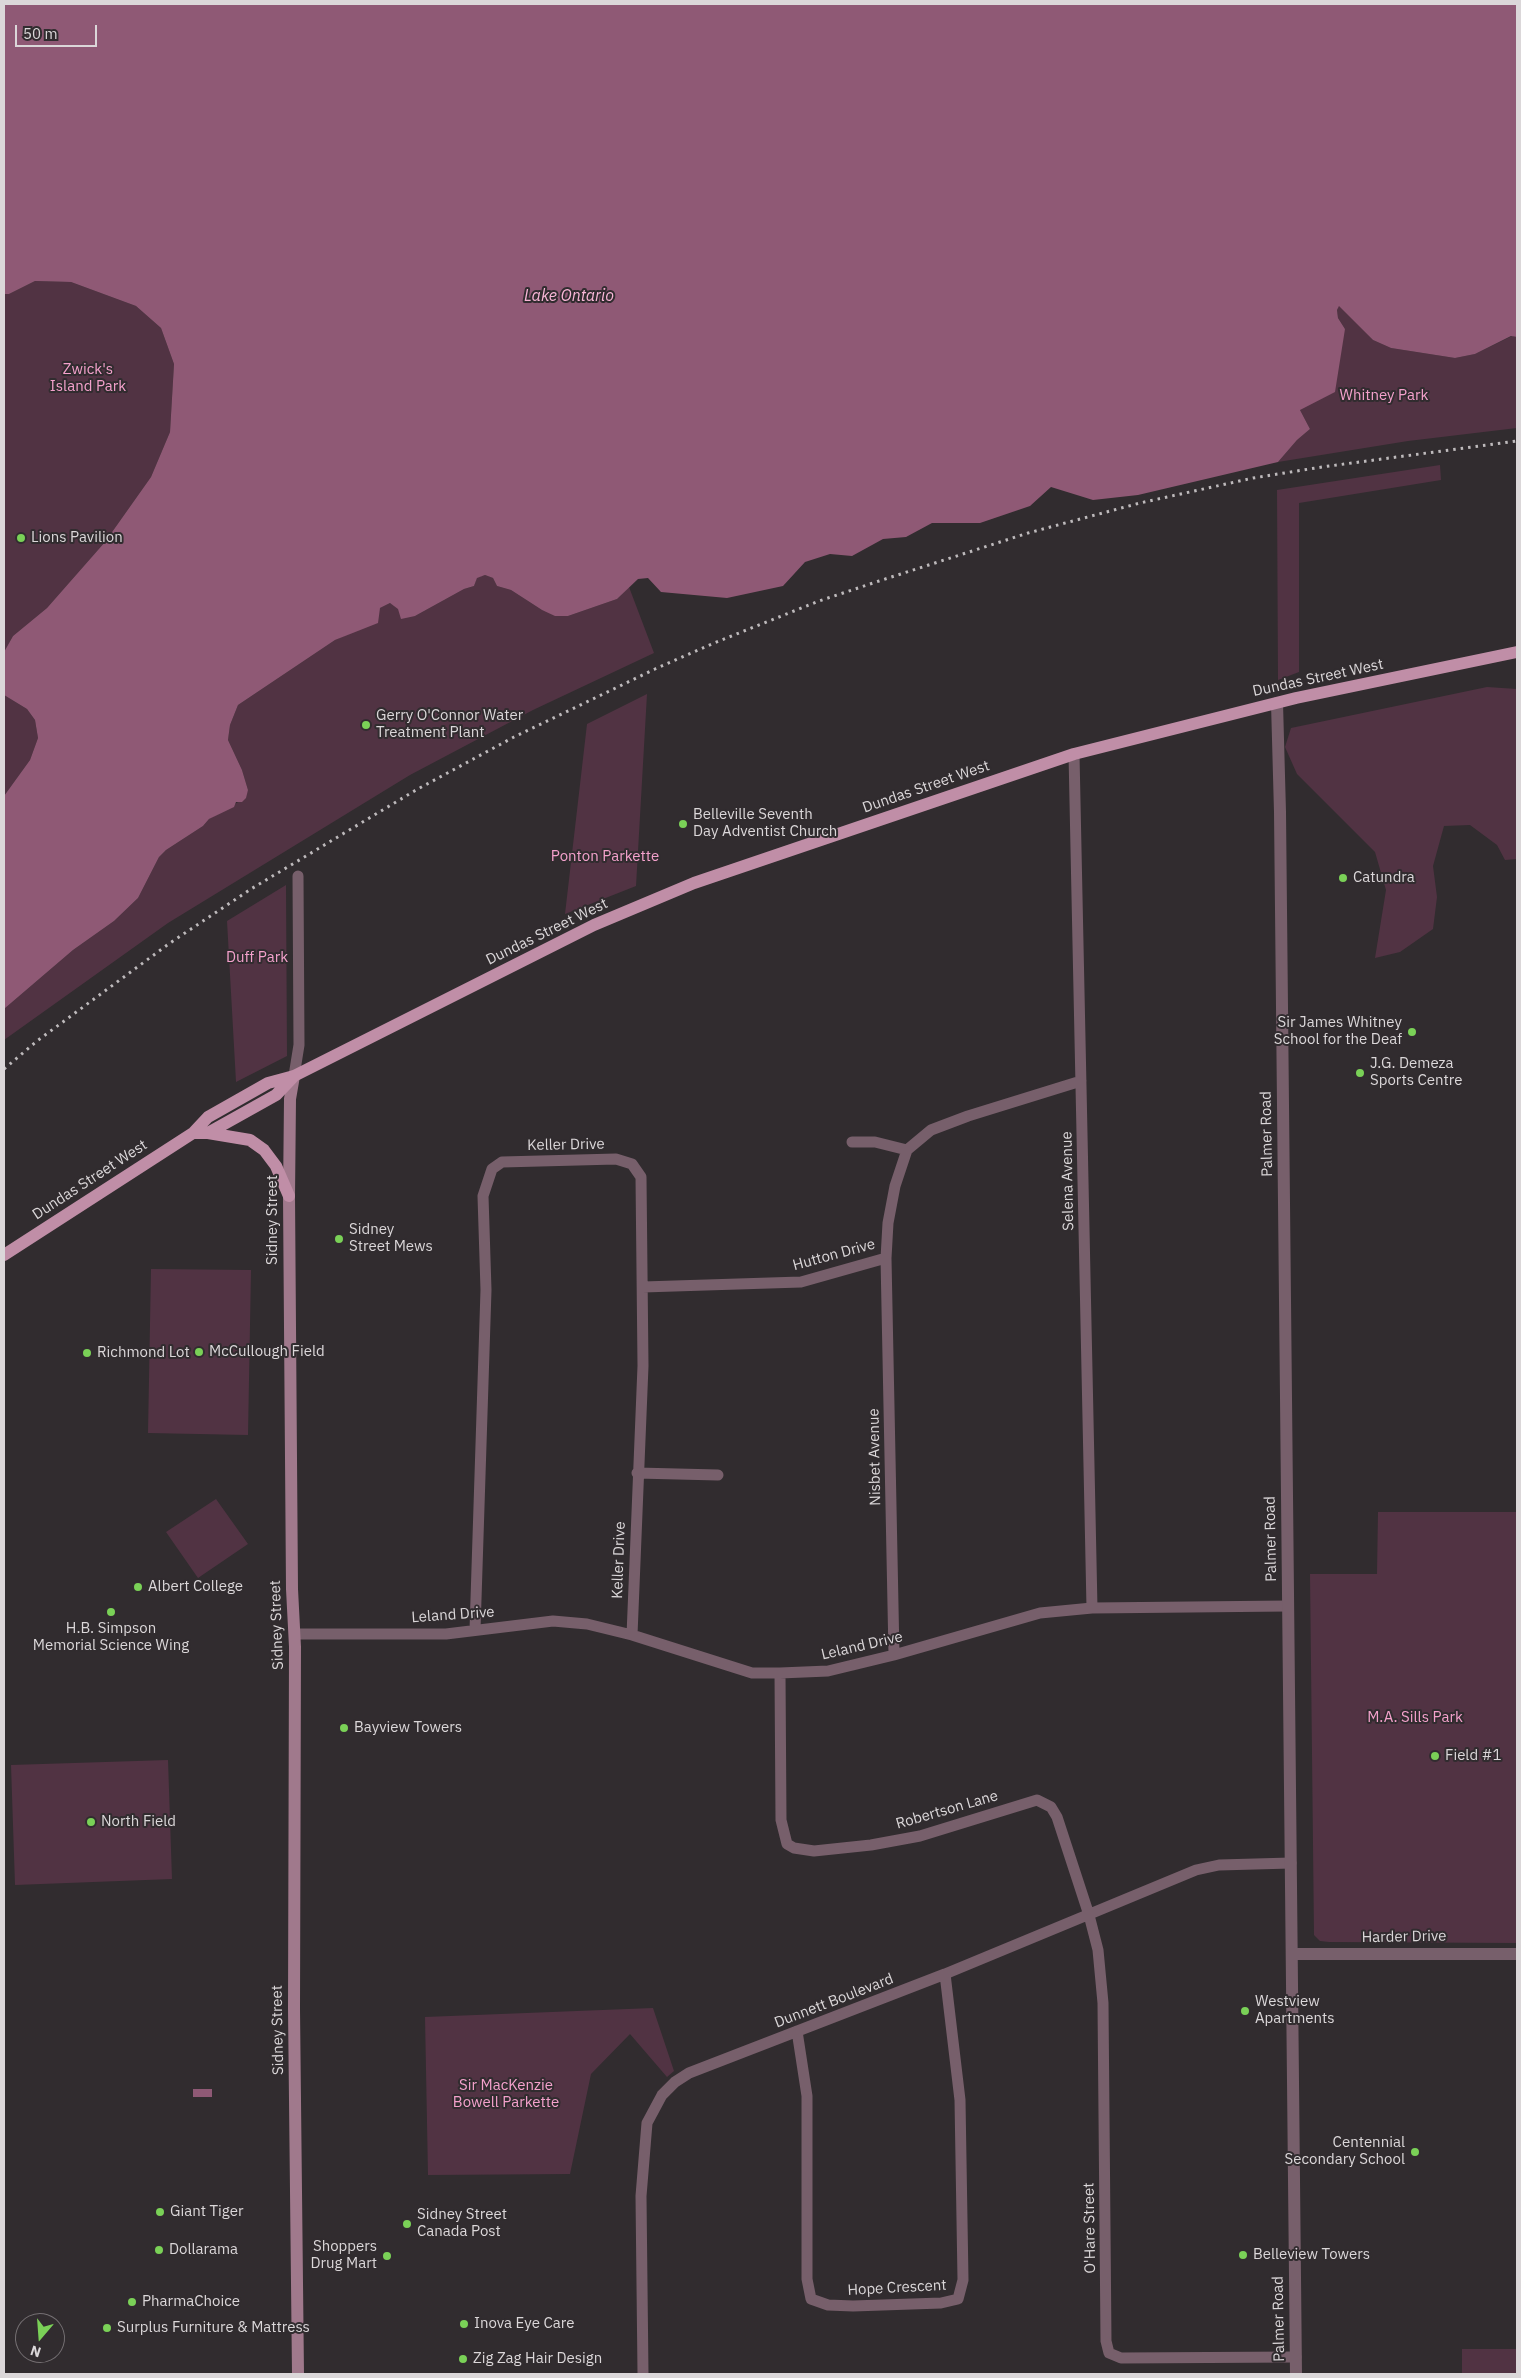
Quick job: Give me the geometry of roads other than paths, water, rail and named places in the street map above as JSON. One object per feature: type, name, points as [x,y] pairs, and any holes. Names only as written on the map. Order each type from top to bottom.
[{"type":"main road","name":"Dundas Street West","points":[[4,1254],[193,1133],[208,1116],[268,1083],[294,1076],[594,925],[694,883],[1074,754],[1276,703],[1517,652]]},
{"type":"main road","name":"Dundas Street West","points":[[208,1134],[276,1095],[294,1076]]},
{"type":"main road","name":"Sidney Street","points":[[294,1076],[290,1099],[289,1196],[292,1589],[295,1634],[294,2009],[298,2374]]},
{"type":"main road","points":[[193,1133],[250,1140],[264,1150],[276,1166],[289,1196]]},
{"type":"street","name":"Palmer Road","points":[[1276,703],[1280,812],[1296,2374]]},
{"type":"street","name":"Selena Avenue","points":[[1074,754],[1092,1608]]},
{"type":"street","name":"Sidney Street","points":[[294,1076],[299,1045],[298,876]]},
{"type":"street","points":[[852,1142],[875,1142],[907,1150],[931,1130],[968,1116],[1081,1080]]},
{"type":"street","name":"Hutton Drive","points":[[643,1287],[801,1282],[886,1258],[888,1223],[894,1186],[907,1150]]},
{"type":"street","name":"Keller Drive","points":[[475,1630],[486,1290],[483,1196],[492,1169],[502,1162],[616,1159],[632,1164],[641,1177],[643,1366],[637,1473],[632,1635]]},
{"type":"street","name":"Nisbet Avenue","points":[[886,1258],[894,1655]]},
{"type":"street","points":[[637,1473],[718,1475]]},
{"type":"street","name":"Leland Drive","points":[[295,1634],[446,1634],[553,1621],[587,1624],[632,1635],[752,1673],[780,1673],[828,1671],[894,1655],[1040,1613],[1092,1608],[1288,1606]]},
{"type":"street","name":"Robertson Lane","points":[[780,1673],[781,1820],[787,1844],[794,1848],[814,1850],[871,1845],[920,1836],[1037,1800],[1051,1807],[1057,1817],[1089,1915]]},
{"type":"street","name":"Dunnett Boulevard","points":[[643,2374],[641,2196],[647,2123],[662,2094],[675,2082],[689,2073],[945,1974],[1196,1870],[1219,1866],[1291,1863]]},
{"type":"street","name":"O'Hare Street","points":[[1089,1915],[1098,1950],[1103,2003],[1106,2341],[1109,2352],[1121,2358],[1296,2357]]},
{"type":"street","name":"Harder Drive","points":[[1292,1954],[1517,1954]]},
{"type":"street","name":"Hope Crescent","points":[[797,2031],[807,2096],[806,2279],[811,2299],[828,2305],[853,2306],[941,2303],[958,2299],[963,2280],[960,2100],[945,1974]]},
{"type":"water","name":"Lake Ontario","points":[[4,4],[1517,4],[1517,337],[1511,336],[1475,354],[1455,358],[1391,348],[1373,340],[1339,306],[1337,310],[1338,318],[1345,329],[1335,392],[1300,410],[1310,429],[1297,440],[1278,462],[1138,495],[1093,500],[1051,487],[1030,506],[980,523],[932,523],[906,537],[883,539],[852,556],[830,554],[805,562],[783,586],[727,598],[661,592],[648,578],[638,579],[617,599],[568,616],[555,616],[511,590],[497,586],[493,578],[485,575],[477,578],[474,586],[464,589],[415,616],[401,619],[398,609],[390,603],[380,608],[378,623],[335,640],[238,705],[230,725],[228,740],[242,770],[248,790],[246,798],[242,802],[236,802],[234,807],[209,819],[203,826],[166,850],[159,857],[138,898],[114,921],[73,950],[4,1009],[4,796],[30,760],[38,738],[35,720],[27,709],[4,695],[4,652],[13,636],[47,608],[105,542],[151,477],[170,432],[174,364],[161,328],[136,306],[71,282],[35,281],[9,294],[4,294]]},
{"type":"water","points":[[193,2089],[212,2089],[212,2097],[193,2097]]},
{"type":"railway","points":[[4,1069],[37,1041],[170,943],[251,889],[416,790],[514,737],[655,669],[714,643],[819,601],[879,581],[1028,533],[1140,503],[1253,478],[1517,441]]},
{"type":"place","name":"Lions Pavilion","points":[[21,538]]},
{"type":"place","name":"Gerry O'Connor Water Treatment Plant","points":[[366,725]]},
{"type":"place","name":"Belleville Seventh Day Adventist Church","points":[[683,824]]},
{"type":"place","name":"Catundra","points":[[1343,878]]},
{"type":"place","name":"Sir James Whitney School for the Deaf","points":[[1412,1032]]},
{"type":"place","name":"J.G. Demeza Sports Centre","points":[[1360,1073]]},
{"type":"place","name":"Sidney Street Mews","points":[[339,1239]]},
{"type":"place","name":"McCullough Field","points":[[199,1352]]},
{"type":"place","name":"Richmond Lot","points":[[87,1353]]},
{"type":"place","name":"Albert College","points":[[138,1587]]},
{"type":"place","name":"H.B. Simpson Memorial Science Wing","points":[[111,1612]]},
{"type":"place","name":"Bayview Towers","points":[[344,1728]]},
{"type":"place","name":"Field #1","points":[[1435,1756]]},
{"type":"place","name":"North Field","points":[[91,1822]]},
{"type":"place","name":"Westview Apartments","points":[[1245,2011]]},
{"type":"place","name":"Centennial Secondary School","points":[[1415,2152]]},
{"type":"place","name":"Giant Tiger","points":[[160,2212]]},
{"type":"place","name":"Sidney Street Canada Post","points":[[407,2224]]},
{"type":"place","name":"Dollarama","points":[[159,2250]]},
{"type":"place","name":"Belleview Towers","points":[[1243,2255]]},
{"type":"place","name":"Shoppers Drug Mart","points":[[387,2256]]},
{"type":"place","name":"PharmaChoice","points":[[132,2302]]},
{"type":"place","name":"Inova Eye Care","points":[[464,2324]]},
{"type":"place","name":"Surplus Furniture & Mattress","points":[[107,2328]]},
{"type":"place","name":"Zig Zag Hair Design","points":[[463,2359]]},
{"type":"park label","name":"Zwick's Island Park","points":[[88,378]]},
{"type":"park label","name":"Whitney Park","points":[[1384,396]]},
{"type":"park label","name":"Ponton Parkette","points":[[605,857]]},
{"type":"park label","name":"Duff Park","points":[[257,958]]},
{"type":"park label","name":"M.A. Sills Park","points":[[1415,1718]]},
{"type":"park label","name":"Sir MacKenzie Bowell Parkette","points":[[506,2094]]}]
